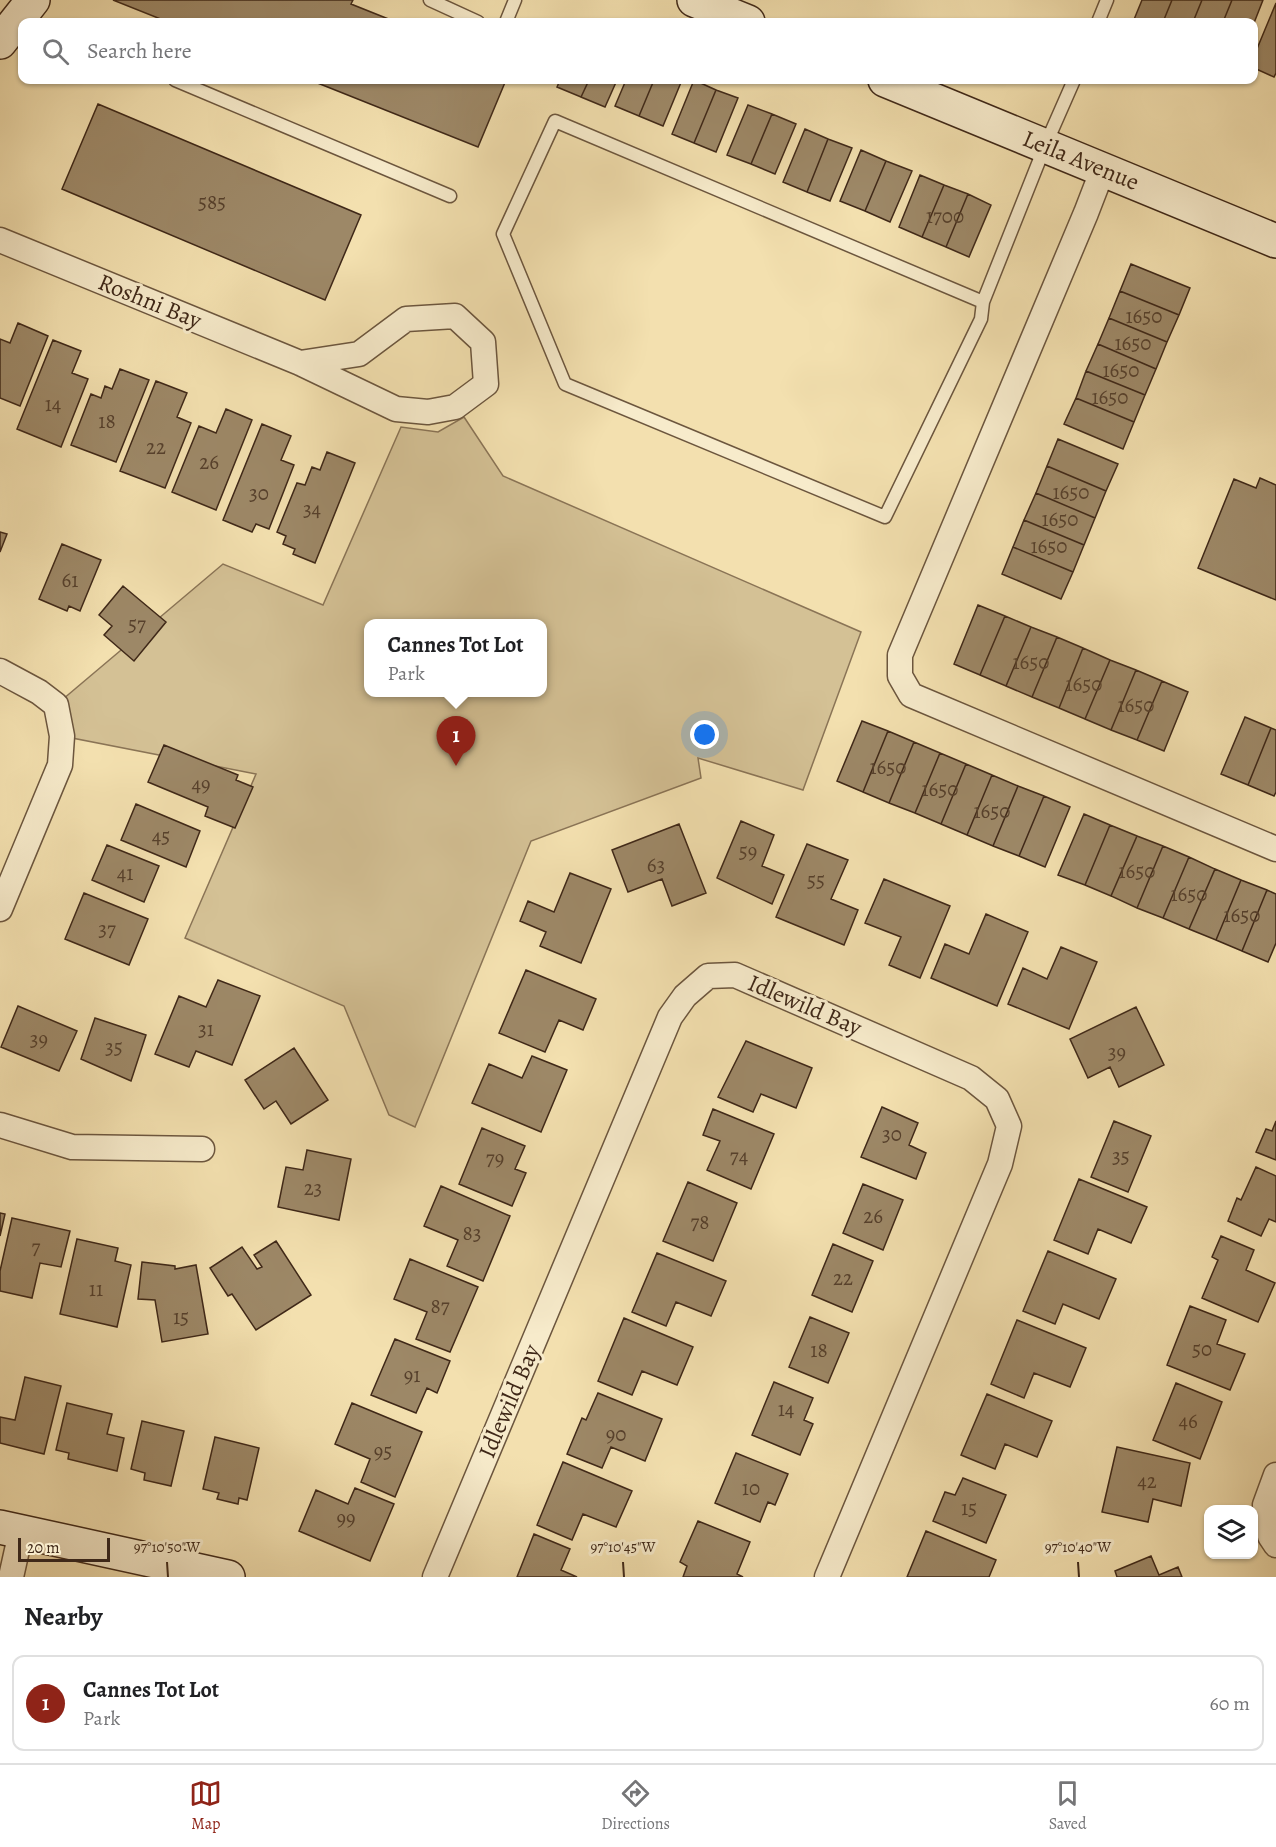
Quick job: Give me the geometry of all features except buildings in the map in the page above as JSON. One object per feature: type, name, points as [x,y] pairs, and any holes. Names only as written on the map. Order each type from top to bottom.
[{"type":"street","points":[[694,0],[738,18]]},
{"type":"street","points":[[0,42],[18,23]]},
{"type":"street","name":"Leila Avenue","points":[[895,84],[1276,241]]},
{"type":"street","points":[[1102,169],[900,655],[900,676],[911,695],[1276,849]]},
{"type":"street","name":"Roshni Bay","points":[[0,240],[300,363],[396,409],[428,412],[455,407],[486,384],[483,342],[455,316],[406,319],[359,354],[300,363]]},
{"type":"street","points":[[0,671],[39,692],[56,705],[62,736],[60,765],[0,909]]},
{"type":"street","name":"Idlewild Bay","points":[[435,1577],[669,1017],[685,996],[708,976],[735,975],[971,1078],[997,1099],[1010,1126],[1000,1164],[827,1577]]},
{"type":"street","points":[[0,1125],[72,1147],[202,1149]]},
{"type":"street","points":[[1276,1475],[1265,1505],[1270,1536],[1276,1545]]},
{"type":"street","points":[[11,1577],[10,1530],[228,1577]]},
{"type":"lane","points":[[430,0],[469,18]]},
{"type":"lane","points":[[508,18],[515,0]]},
{"type":"lane","points":[[1100,18],[1107,0]]},
{"type":"lane","points":[[185,84],[450,196]]},
{"type":"lane","points":[[983,302],[555,121],[503,234],[565,384],[885,517],[981,319],[983,302],[1072,84]]},
{"type":"shaded area","points":[[464,417],[503,476],[861,632],[803,790],[698,758],[701,778],[531,841],[415,1127],[389,1115],[344,1006],[185,938],[256,774],[62,736],[56,705],[223,564],[323,605],[401,427],[438,432]]},
{"type":"place","name":"Cannes Tot Lot","points":[[456,766]]}]
